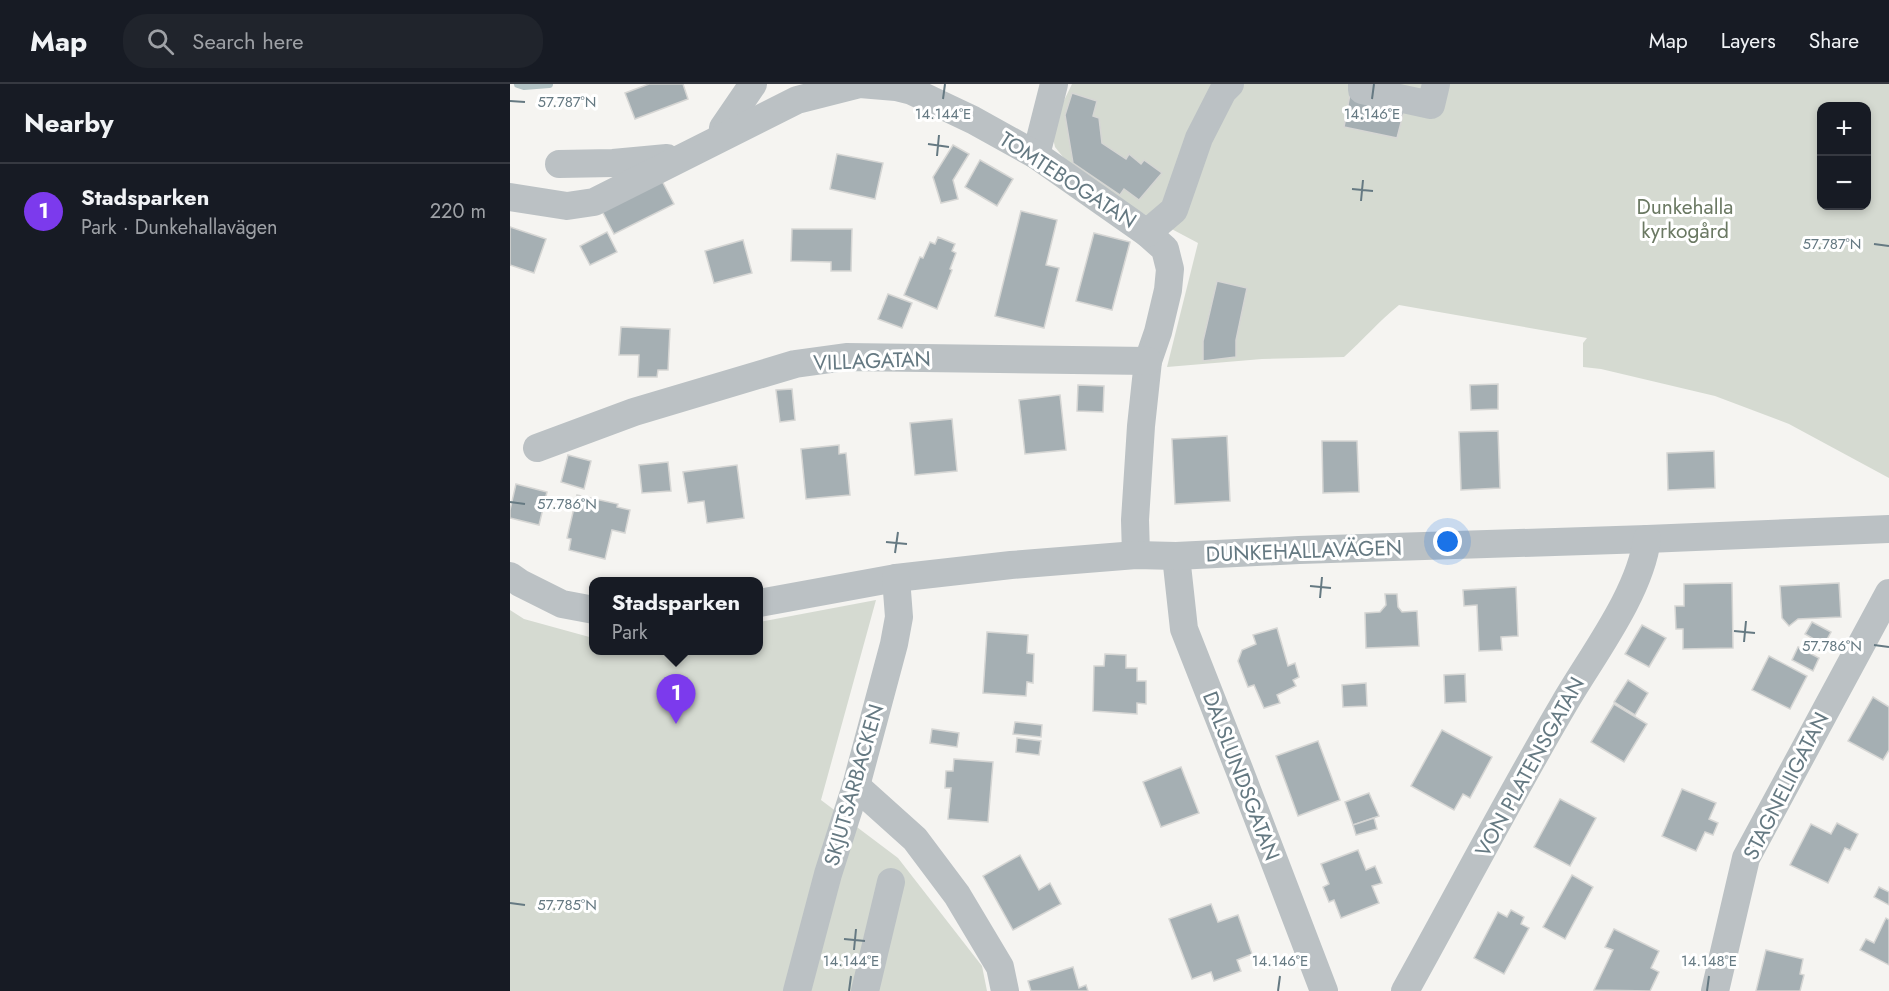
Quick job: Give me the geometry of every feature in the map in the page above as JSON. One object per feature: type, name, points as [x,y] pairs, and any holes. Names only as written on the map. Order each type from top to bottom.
[{"type":"street","points":[[722,137],[723,128],[753,84]]},
{"type":"street","name":"TOMTEBOGATAN","points":[[510,197],[567,206],[594,202],[797,100],[860,84],[896,87],[912,91],[973,120],[1036,155],[1147,233],[1165,249],[1170,269],[1168,290],[1148,361],[1141,426],[1135,520],[1136,555]]},
{"type":"street","points":[[1036,155],[1054,84]]},
{"type":"street","points":[[1147,233],[1173,210],[1199,138],[1223,91],[1230,84]]},
{"type":"street","points":[[1362,84],[1362,90],[1431,105],[1436,84]]},
{"type":"street","points":[[559,164],[644,161],[690,154]]},
{"type":"street","name":"VILLAGATAN","points":[[537,448],[634,411],[795,364],[846,357],[1148,361]]},
{"type":"street","name":"DUNKEHALLAVÄGEN","points":[[763,602],[896,578],[1011,565],[1136,555],[1176,556],[1889,529]]},
{"type":"street","name":"VON PLATENSGATAN","points":[[1405,991],[1563,705],[1628,597],[1644,559],[1647,539]]},
{"type":"street","name":"DALSLUNDSGATAN","points":[[1176,556],[1184,629],[1324,991]]},
{"type":"street","points":[[510,576],[562,604],[589,609]]},
{"type":"street","name":"SKJUTSARBACKEN","points":[[797,991],[894,644],[899,617],[896,578]]},
{"type":"street","name":"STAGNELIIGATAN","points":[[1715,991],[1746,858],[1889,593]]},
{"type":"street","points":[[856,786],[915,839],[957,895],[1000,967],[1005,991]]},
{"type":"street","points":[[865,991],[891,882]]},
{"type":"green space","name":"Dunkehalla kyrkogård","points":[[1072,84],[1889,84],[1889,478],[1789,424],[1715,396],[1601,369],[1583,367],[1583,343],[1587,338],[1399,305],[1344,357],[1262,359],[1167,367],[1198,243],[1149,217],[1074,171],[1055,147],[1052,134],[1055,119]]},
{"type":"green space","points":[[876,600],[821,800],[898,858],[982,966],[987,991],[510,991],[510,610],[524,619],[589,637],[589,655],[763,655],[763,621]]},
{"type":"building","points":[[649,84],[683,84],[688,99],[635,119],[625,93]]},
{"type":"building","points":[[1072,93],[1097,101],[1093,116],[1099,118],[1102,143],[1126,159],[1129,154],[1141,164],[1144,160],[1162,173],[1139,200],[1124,189],[1120,195],[1073,163],[1065,115]]},
{"type":"building","points":[[1350,94],[1404,111],[1397,138],[1344,127]]},
{"type":"building","points":[[953,145],[969,154],[953,180],[958,199],[941,203],[933,177]]},
{"type":"building","points":[[837,154],[883,163],[875,199],[830,189]]},
{"type":"building","points":[[980,160],[1013,179],[997,206],[965,187]]},
{"type":"building","points":[[661,179],[674,204],[614,234],[601,209]]},
{"type":"building","points":[[1021,211],[1057,220],[1046,265],[1059,268],[1044,328],[995,316]]},
{"type":"building","points":[[510,227],[546,239],[534,273],[510,265]]},
{"type":"building","points":[[792,229],[852,229],[851,271],[831,271],[831,262],[791,261]]},
{"type":"building","points":[[607,232],[617,252],[590,265],[580,246]]},
{"type":"building","points":[[1094,233],[1130,242],[1112,310],[1076,301]]},
{"type":"building","points":[[938,237],[955,244],[952,251],[956,253],[937,309],[904,295],[920,257],[923,258],[930,242],[935,244]]},
{"type":"building","points":[[743,240],[752,273],[714,283],[705,251]]},
{"type":"building","points":[[1217,281],[1247,288],[1236,340],[1236,357],[1203,361],[1203,341]]},
{"type":"building","points":[[888,294],[912,303],[902,328],[878,319]]},
{"type":"building","points":[[621,327],[670,329],[668,370],[658,370],[657,377],[638,377],[639,355],[619,355]]},
{"type":"building","points":[[1498,384],[1498,409],[1471,410],[1470,385]]},
{"type":"building","points":[[1078,385],[1104,386],[1103,412],[1077,411]]},
{"type":"building","points":[[792,389],[795,420],[780,422],[776,390]]},
{"type":"building","points":[[1060,395],[1066,450],[1025,454],[1019,400]]},
{"type":"building","points":[[952,419],[957,471],[915,475],[910,423]]},
{"type":"building","points":[[1498,431],[1500,488],[1461,490],[1459,432]]},
{"type":"building","points":[[1227,436],[1230,501],[1175,504],[1172,439]]},
{"type":"building","points":[[1322,441],[1357,441],[1359,492],[1323,493]]},
{"type":"building","points":[[839,445],[839,454],[846,453],[850,495],[806,499],[801,449]]},
{"type":"building","points":[[1714,451],[1715,488],[1668,490],[1667,453]]},
{"type":"building","points":[[568,455],[591,461],[584,489],[561,482]]},
{"type":"building","points":[[668,462],[671,491],[642,493],[639,465]]},
{"type":"building","points":[[737,465],[744,518],[707,523],[704,501],[688,503],[683,472]]},
{"type":"building","points":[[516,484],[547,492],[539,525],[510,518]]},
{"type":"building","points":[[577,495],[618,504],[617,507],[630,510],[625,533],[612,530],[605,559],[569,550],[571,539],[567,538]]},
{"type":"building","points":[[1732,583],[1733,648],[1683,649],[1683,629],[1676,629],[1675,606],[1684,606],[1684,584]]},
{"type":"building","points":[[1839,583],[1841,617],[1798,619],[1789,626],[1782,618],[1780,586]]},
{"type":"building","points":[[1516,587],[1518,636],[1501,637],[1502,650],[1479,651],[1477,605],[1464,606],[1463,590]]},
{"type":"building","points":[[1385,594],[1397,594],[1398,607],[1402,612],[1417,611],[1419,646],[1366,648],[1365,613],[1380,612],[1386,605]]},
{"type":"building","points":[[1812,622],[1831,632],[1824,645],[1805,634]]},
{"type":"building","points":[[1642,625],[1666,638],[1649,667],[1625,654]]},
{"type":"building","points":[[1277,628],[1288,666],[1295,663],[1299,677],[1293,680],[1296,686],[1277,695],[1280,703],[1264,708],[1254,685],[1248,687],[1238,661],[1242,650],[1256,644],[1253,635]]},
{"type":"building","points":[[987,632],[1028,635],[1027,653],[1034,654],[1033,683],[1027,682],[1026,696],[983,693]]},
{"type":"building","points":[[1798,647],[1819,658],[1813,671],[1792,660]]},
{"type":"building","points":[[1105,654],[1126,655],[1126,668],[1137,668],[1137,681],[1146,681],[1146,704],[1137,703],[1137,714],[1093,711],[1094,666],[1104,666]]},
{"type":"building","points":[[1769,656],[1807,676],[1790,709],[1752,690]]},
{"type":"building","points":[[1465,674],[1466,702],[1445,703],[1444,675]]},
{"type":"building","points":[[1628,680],[1648,693],[1635,715],[1614,702]]},
{"type":"building","points":[[1366,683],[1367,706],[1343,707],[1342,685]]},
{"type":"building","points":[[1873,697],[1889,707],[1889,750],[1883,760],[1848,741]]},
{"type":"building","points":[[1614,704],[1647,724],[1624,762],[1591,742]]},
{"type":"building","points":[[1015,722],[1042,725],[1041,737],[1013,734]]},
{"type":"building","points":[[932,729],[959,733],[957,747],[930,743]]},
{"type":"building","points":[[1442,730],[1492,757],[1470,798],[1463,794],[1454,810],[1411,786]]},
{"type":"building","points":[[1017,738],[1041,741],[1039,755],[1016,752]]},
{"type":"building","points":[[1318,741],[1340,800],[1298,816],[1276,756]]},
{"type":"building","points":[[954,759],[993,762],[988,822],[948,819],[951,788],[945,788],[946,771],[953,771]]},
{"type":"building","points":[[1181,767],[1199,813],[1161,827],[1143,782]]},
{"type":"building","points":[[1682,789],[1716,803],[1709,819],[1718,823],[1713,835],[1705,832],[1696,851],[1662,836]]},
{"type":"building","points":[[1369,793],[1379,816],[1353,825],[1345,802]]},
{"type":"building","points":[[1560,799],[1596,818],[1570,866],[1534,847]]},
{"type":"building","points":[[1374,818],[1377,829],[1356,835],[1353,825]]},
{"type":"building","points":[[1837,823],[1858,834],[1850,850],[1845,848],[1828,883],[1790,865],[1811,824],[1831,834]]},
{"type":"building","points":[[1358,850],[1366,870],[1375,866],[1382,883],[1372,886],[1379,903],[1341,918],[1334,900],[1329,902],[1323,887],[1329,884],[1321,864]]},
{"type":"building","points":[[1020,855],[1039,890],[1050,883],[1061,904],[1013,930],[983,876]]},
{"type":"building","points":[[1572,875],[1593,887],[1565,939],[1543,927]]},
{"type":"building","points":[[1879,887],[1889,892],[1889,905],[1874,897]]},
{"type":"building","points":[[1211,904],[1218,922],[1238,915],[1252,954],[1237,960],[1241,971],[1214,981],[1211,972],[1192,979],[1169,919]]},
{"type":"building","points":[[1511,910],[1524,917],[1521,924],[1529,928],[1504,974],[1474,958],[1498,912],[1507,917]]},
{"type":"building","points":[[1886,918],[1889,920],[1889,965],[1860,950],[1866,939],[1874,943]]},
{"type":"building","points":[[1614,929],[1659,951],[1651,968],[1659,972],[1650,991],[1594,990],[1613,950],[1605,947]]},
{"type":"building","points":[[1766,950],[1803,959],[1800,974],[1804,975],[1800,991],[1756,991]]},
{"type":"building","points":[[1073,967],[1079,988],[1086,985],[1088,991],[1031,991],[1028,981]]},
{"type":"waterway","points":[[518,84],[524,86],[549,84]]},
{"type":"place","name":"Stadsparken","points":[[676,724]]}]
